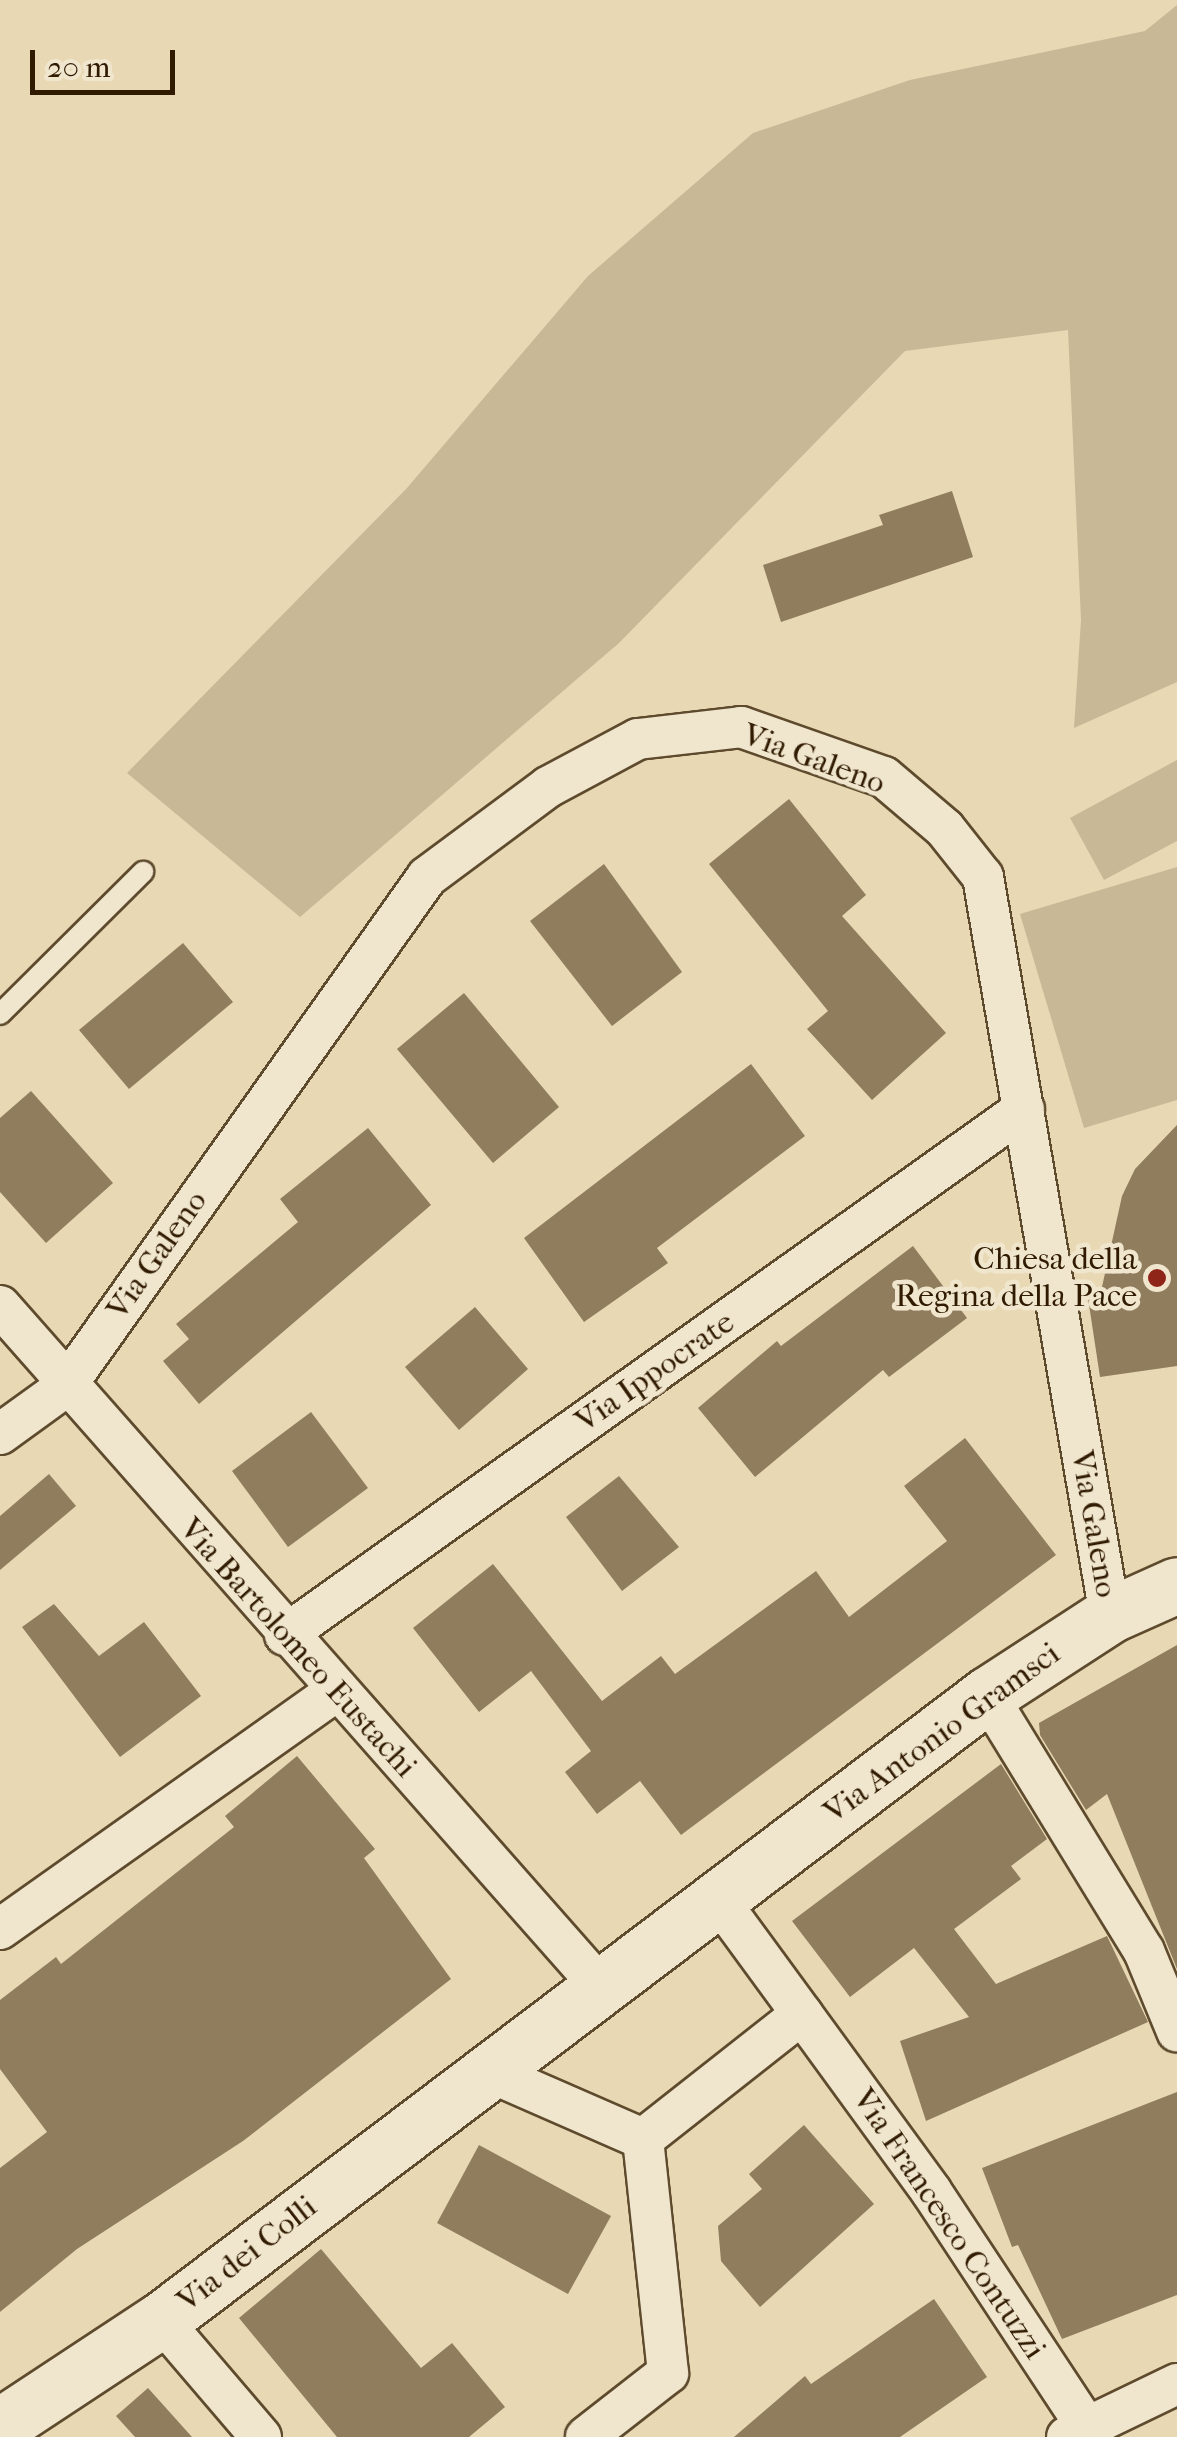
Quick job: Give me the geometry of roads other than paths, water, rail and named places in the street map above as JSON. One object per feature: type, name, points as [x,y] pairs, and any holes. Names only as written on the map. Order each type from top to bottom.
[{"type":"street","name":"Via Galeno","points":[[0,1434],[66,1386],[427,877],[548,786],[638,738],[741,727],[884,777],[945,829],[983,877],[1110,1615]]},
{"type":"street","name":"Via Ippocrate","points":[[285,1635],[1024,1109]]},
{"type":"street","name":"Via Bartolomeo Eustachi","points":[[0,1306],[285,1635],[600,1986]]},
{"type":"street","name":"Via Antonio Gramsci","points":[[600,1986],[988,1695],[1110,1615],[1177,1585]]},
{"type":"street","points":[[0,1928],[336,1691]]},
{"type":"street","points":[[988,1695],[1144,1951],[1177,2032]]},
{"type":"street","name":"Via Francesco Contuzzi","points":[[717,1898],[931,2191],[1082,2433]]},
{"type":"street","name":"Via dei Colli","points":[[0,2426],[162,2320],[600,1986]]},
{"type":"street","points":[[643,2139],[802,2014]]},
{"type":"street","points":[[485,2070],[643,2139]]},
{"type":"street","points":[[586,2437],[668,2373],[643,2139]]},
{"type":"street","points":[[162,2320],[261,2437]]},
{"type":"street","points":[[1082,2433],[1177,2384]]},
{"type":"lane","points":[[0,1014],[143,872]]},
{"type":"place","name":"Chiesa della Regina della Pace","points":[[1157,1278]]}]
